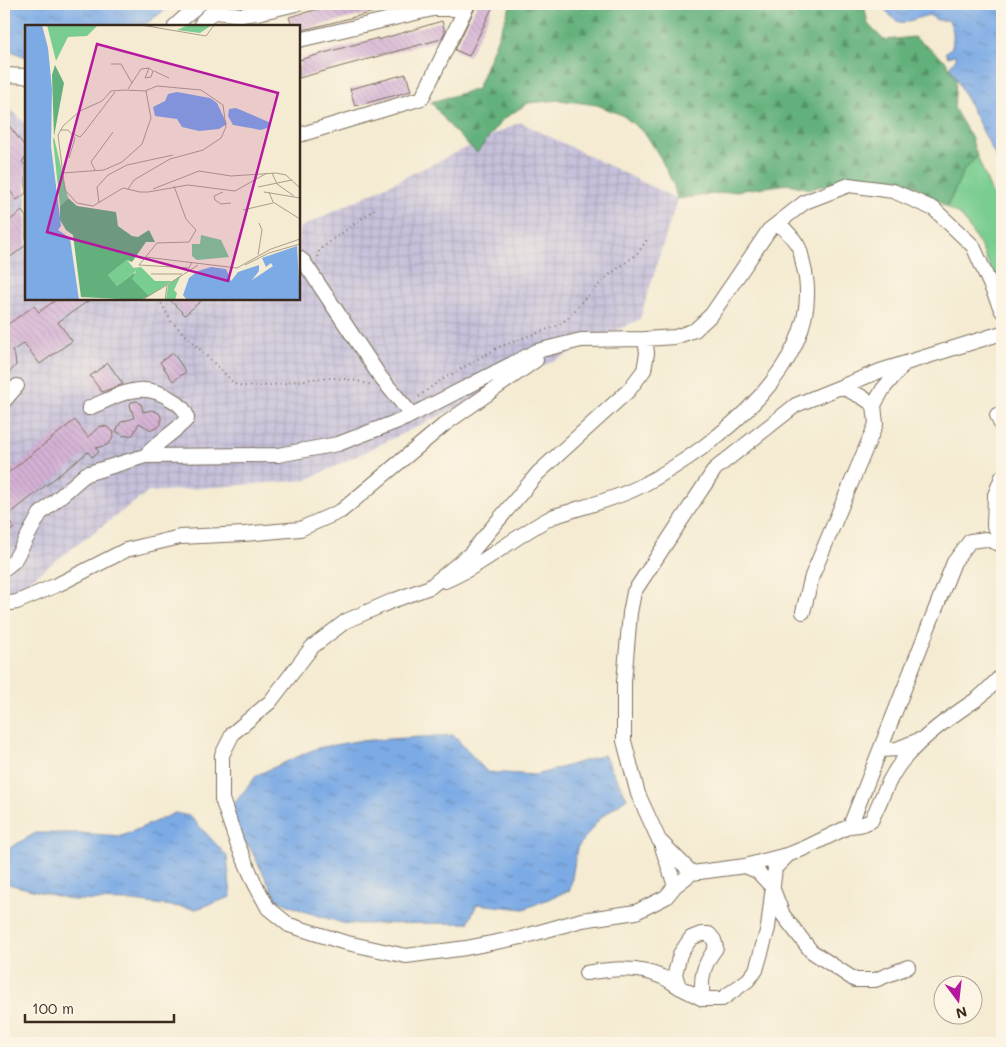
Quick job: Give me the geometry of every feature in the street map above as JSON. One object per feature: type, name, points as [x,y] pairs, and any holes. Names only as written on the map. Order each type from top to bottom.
[{"type":"lane","points":[[176,25],[199,4]]},
{"type":"lane","points":[[202,25],[202,22],[209,15],[216,12],[241,15],[296,4]]},
{"type":"lane","points":[[300,40],[433,9],[466,6]]},
{"type":"lane","points":[[300,135],[422,98],[466,6]]},
{"type":"lane","points":[[4,75],[25,76]]},
{"type":"lane","points":[[4,569],[14,561],[40,514],[86,474],[145,456],[278,454],[338,444],[412,415],[537,351],[581,340],[645,340],[675,337],[695,330],[712,314],[769,230],[805,202],[849,185],[893,191],[934,209],[973,246],[1002,311]]},
{"type":"lane","points":[[779,223],[798,245],[808,280],[808,305],[795,347],[772,384],[731,425],[686,459],[640,486],[554,516],[517,537],[464,572],[346,621],[312,646],[270,702],[233,733],[222,755],[222,799],[237,843],[255,884],[268,908],[289,924],[343,942],[406,956],[466,948],[522,937],[582,920],[636,912],[666,897],[675,886],[692,873],[745,866],[790,854],[850,826],[871,821],[881,797],[902,761],[925,738],[955,713],[978,698],[1002,675]]},
{"type":"lane","points":[[300,259],[304,262],[351,335],[391,390],[412,415]]},
{"type":"lane","points":[[675,886],[659,840],[638,794],[624,741],[624,682],[630,613],[634,592],[715,469],[796,405],[904,364],[1002,333]]},
{"type":"lane","points":[[430,587],[470,554],[538,473],[629,390],[644,370],[647,353],[645,340]]},
{"type":"lane","points":[[4,604],[17,602],[59,584],[126,550],[180,537],[300,529],[341,511],[445,424],[555,347]]},
{"type":"lane","points":[[803,612],[812,576],[876,424],[874,405],[883,389],[904,364]]},
{"type":"lane","points":[[4,401],[17,386]]},
{"type":"lane","points":[[842,387],[874,405]]},
{"type":"lane","points":[[89,408],[124,392],[142,388],[162,394],[177,403],[184,410],[188,419],[177,430],[153,447],[145,456]]},
{"type":"lane","points":[[1002,478],[995,494],[994,526],[1002,538]]},
{"type":"lane","points":[[850,826],[954,562],[970,541],[986,539],[1002,545]]},
{"type":"lane","points":[[881,750],[897,749],[925,738]]},
{"type":"lane","points":[[659,840],[692,873]]},
{"type":"lane","points":[[586,973],[608,970],[636,970],[662,977],[703,999],[722,999],[748,980],[756,970],[768,928],[775,868],[790,854]]},
{"type":"lane","points":[[745,866],[757,872],[772,888],[783,915],[811,951],[855,980],[874,980],[908,967]]},
{"type":"lane","points":[[679,987],[675,974],[680,954],[691,938],[701,934],[709,934],[714,940],[716,948],[709,957],[702,976],[703,999]]},
{"type":"path","points":[[318,261],[320,250],[376,208]]},
{"type":"path","points":[[412,415],[416,402],[423,393],[438,382],[498,347],[563,322],[608,276],[637,254],[649,238]]},
{"type":"path","points":[[160,300],[171,322],[236,385],[251,387],[280,386],[330,378],[366,383],[391,390]]},
{"type":"shaded area","points":[[4,103],[25,123],[25,300],[300,300],[300,228],[520,122],[677,199],[640,319],[307,480],[148,492],[4,599]]},
{"type":"green space","points":[[511,4],[864,4],[868,24],[884,40],[914,37],[946,61],[956,80],[954,108],[971,137],[977,156],[963,172],[947,207],[916,187],[889,179],[848,179],[811,189],[788,184],[677,199],[674,186],[660,157],[645,133],[622,115],[597,105],[560,100],[528,103],[502,120],[477,153],[453,130],[431,102],[477,89]]},
{"type":"green space","points":[[977,156],[1002,219],[1002,293],[980,245],[963,218],[947,207],[963,172]]},
{"type":"water","points":[[4,4],[170,4],[144,25],[25,25],[25,57],[6,49],[4,45]]},
{"type":"water","points":[[881,4],[1002,4],[1002,169],[950,66],[957,57],[954,55],[948,57],[945,53],[952,47],[953,40],[952,29],[948,20],[937,20],[929,15],[906,22],[897,21]]},
{"type":"water","points":[[453,735],[487,772],[536,775],[604,755],[627,798],[600,818],[577,848],[570,890],[524,909],[477,904],[468,923],[346,924],[303,911],[277,900],[249,846],[227,831],[223,813],[237,800],[257,775],[317,748],[357,741]]},
{"type":"water","points":[[175,813],[190,816],[227,856],[231,897],[196,909],[133,901],[73,900],[4,883],[4,851],[36,833],[80,833],[122,836]]},
{"type":"building","points":[[337,4],[371,4],[374,12],[300,31],[300,25],[292,25],[289,17]]},
{"type":"building","points":[[477,4],[494,4],[469,56],[455,50]]},
{"type":"building","points":[[442,21],[445,32],[441,39],[300,78],[300,60],[378,38],[378,40]]},
{"type":"building","points":[[406,74],[411,91],[355,106],[350,89]]},
{"type":"building","points":[[4,119],[25,147],[25,159],[22,161],[25,166],[25,194],[17,200],[4,183]]},
{"type":"building","points":[[22,211],[25,216],[25,246],[4,262],[4,225]]},
{"type":"building","points":[[56,300],[90,300],[58,322],[72,341],[40,364],[24,343],[12,351],[16,365],[4,375],[4,327],[34,306],[39,312]]},
{"type":"building","points":[[170,300],[202,300],[185,315]]},
{"type":"building","points":[[173,353],[186,372],[173,381],[160,362]]},
{"type":"building","points":[[108,363],[123,384],[102,392],[90,376]]},
{"type":"building","points":[[137,401],[141,404],[143,412],[152,410],[159,413],[161,424],[151,430],[139,423],[133,435],[124,436],[116,431],[121,422],[134,418],[130,405],[131,402]]},
{"type":"building","points":[[75,420],[88,437],[100,426],[107,427],[114,432],[112,440],[107,445],[96,448],[99,452],[92,457],[88,452],[6,517],[14,528],[4,536],[4,476]]}]
